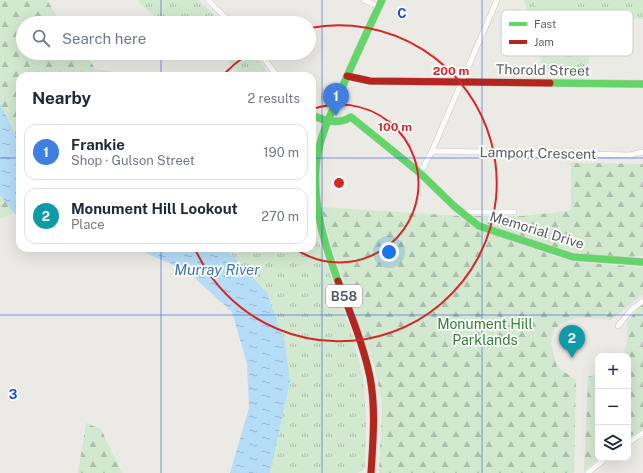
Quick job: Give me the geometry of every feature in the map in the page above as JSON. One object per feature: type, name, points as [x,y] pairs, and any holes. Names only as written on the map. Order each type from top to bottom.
[{"type":"street","points":[[208,0],[224,16]]},
{"type":"street","points":[[364,0],[380,3]]},
{"type":"street","points":[[420,174],[432,152],[497,0]]},
{"type":"street","name":"B58","points":[[316,164],[327,121],[380,3]]},
{"type":"street","points":[[265,60],[274,72]]},
{"type":"street","name":"Thorold Street","points":[[347,76],[370,81],[643,84]]},
{"type":"street","points":[[316,117],[327,121]]},
{"type":"street","name":"Memorial Drive","points":[[327,121],[343,122],[351,117],[420,174],[461,212],[479,226],[563,254],[596,260],[643,262]]},
{"type":"street","name":"Lamport Crescent","points":[[432,152],[630,155],[643,152]]},
{"type":"street","name":"B58","points":[[316,208],[322,236],[367,366],[373,406],[372,473]]},
{"type":"street","points":[[461,212],[514,212]]},
{"type":"street","points":[[618,326],[632,310],[643,301]]},
{"type":"street","points":[[631,441],[643,433]]},
{"type":"street","points":[[588,473],[602,461]]},
{"type":"green space","points":[[0,0],[47,0],[57,16],[16,16],[16,60],[90,60],[95,69],[112,72],[16,72],[16,136],[0,103]]},
{"type":"green space","points":[[137,0],[199,0],[215,16],[154,16]]},
{"type":"green space","points":[[524,0],[643,0],[643,19],[633,19],[633,10],[527,10]]},
{"type":"green space","points":[[534,0],[575,0],[578,10],[536,10]]},
{"type":"green space","points":[[540,56],[589,56],[589,71],[544,72]]},
{"type":"green space","points":[[227,60],[260,60],[267,72],[238,72]]},
{"type":"green space","points":[[569,163],[643,164],[643,256],[602,257],[584,254],[515,235],[473,216],[523,216],[569,211],[571,209],[571,165]]},
{"type":"green space","points":[[0,195],[14,213],[0,219]]},
{"type":"green space","name":"Monument Hill Parklands","points":[[321,207],[460,216],[478,229],[575,262],[643,267],[643,294],[611,320],[587,318],[573,319],[560,325],[553,331],[551,344],[557,367],[576,380],[574,473],[379,473],[382,403],[374,365],[332,248]]},
{"type":"green space","points":[[316,235],[352,333],[363,376],[366,418],[365,469],[357,473],[270,473],[290,382],[227,252],[316,252]]},
{"type":"green space","points":[[643,303],[643,429],[631,436],[631,353],[624,353],[628,337],[627,322]]},
{"type":"green space","points":[[595,374],[595,461],[584,472],[588,377]]},
{"type":"green space","points":[[86,423],[101,429],[122,473],[78,473]]},
{"type":"water","points":[[0,103],[16,136],[16,215],[0,195]]},
{"type":"water","name":"Murray River","points":[[144,252],[229,252],[267,293],[285,343],[290,382],[270,473],[230,473],[249,408],[247,364],[232,312],[187,271]]},
{"type":"traffic: fast","points":[[338,281],[328,253],[318,210],[316,196],[317,157],[321,139],[331,113],[382,0]]},
{"type":"traffic: fast","points":[[550,83],[643,84]]},
{"type":"traffic: fast","points":[[316,117],[332,121],[341,121],[351,117],[420,173],[454,206],[479,226],[573,257],[643,262]]},
{"type":"traffic: jam","points":[[347,76],[370,81],[550,83]]},
{"type":"traffic: jam","points":[[338,281],[352,316],[370,377],[373,401],[371,473]]},
{"type":"place","name":"Frankie","points":[[336,116]]},
{"type":"place","name":"Monument Hill Lookout","points":[[572,358]]}]
